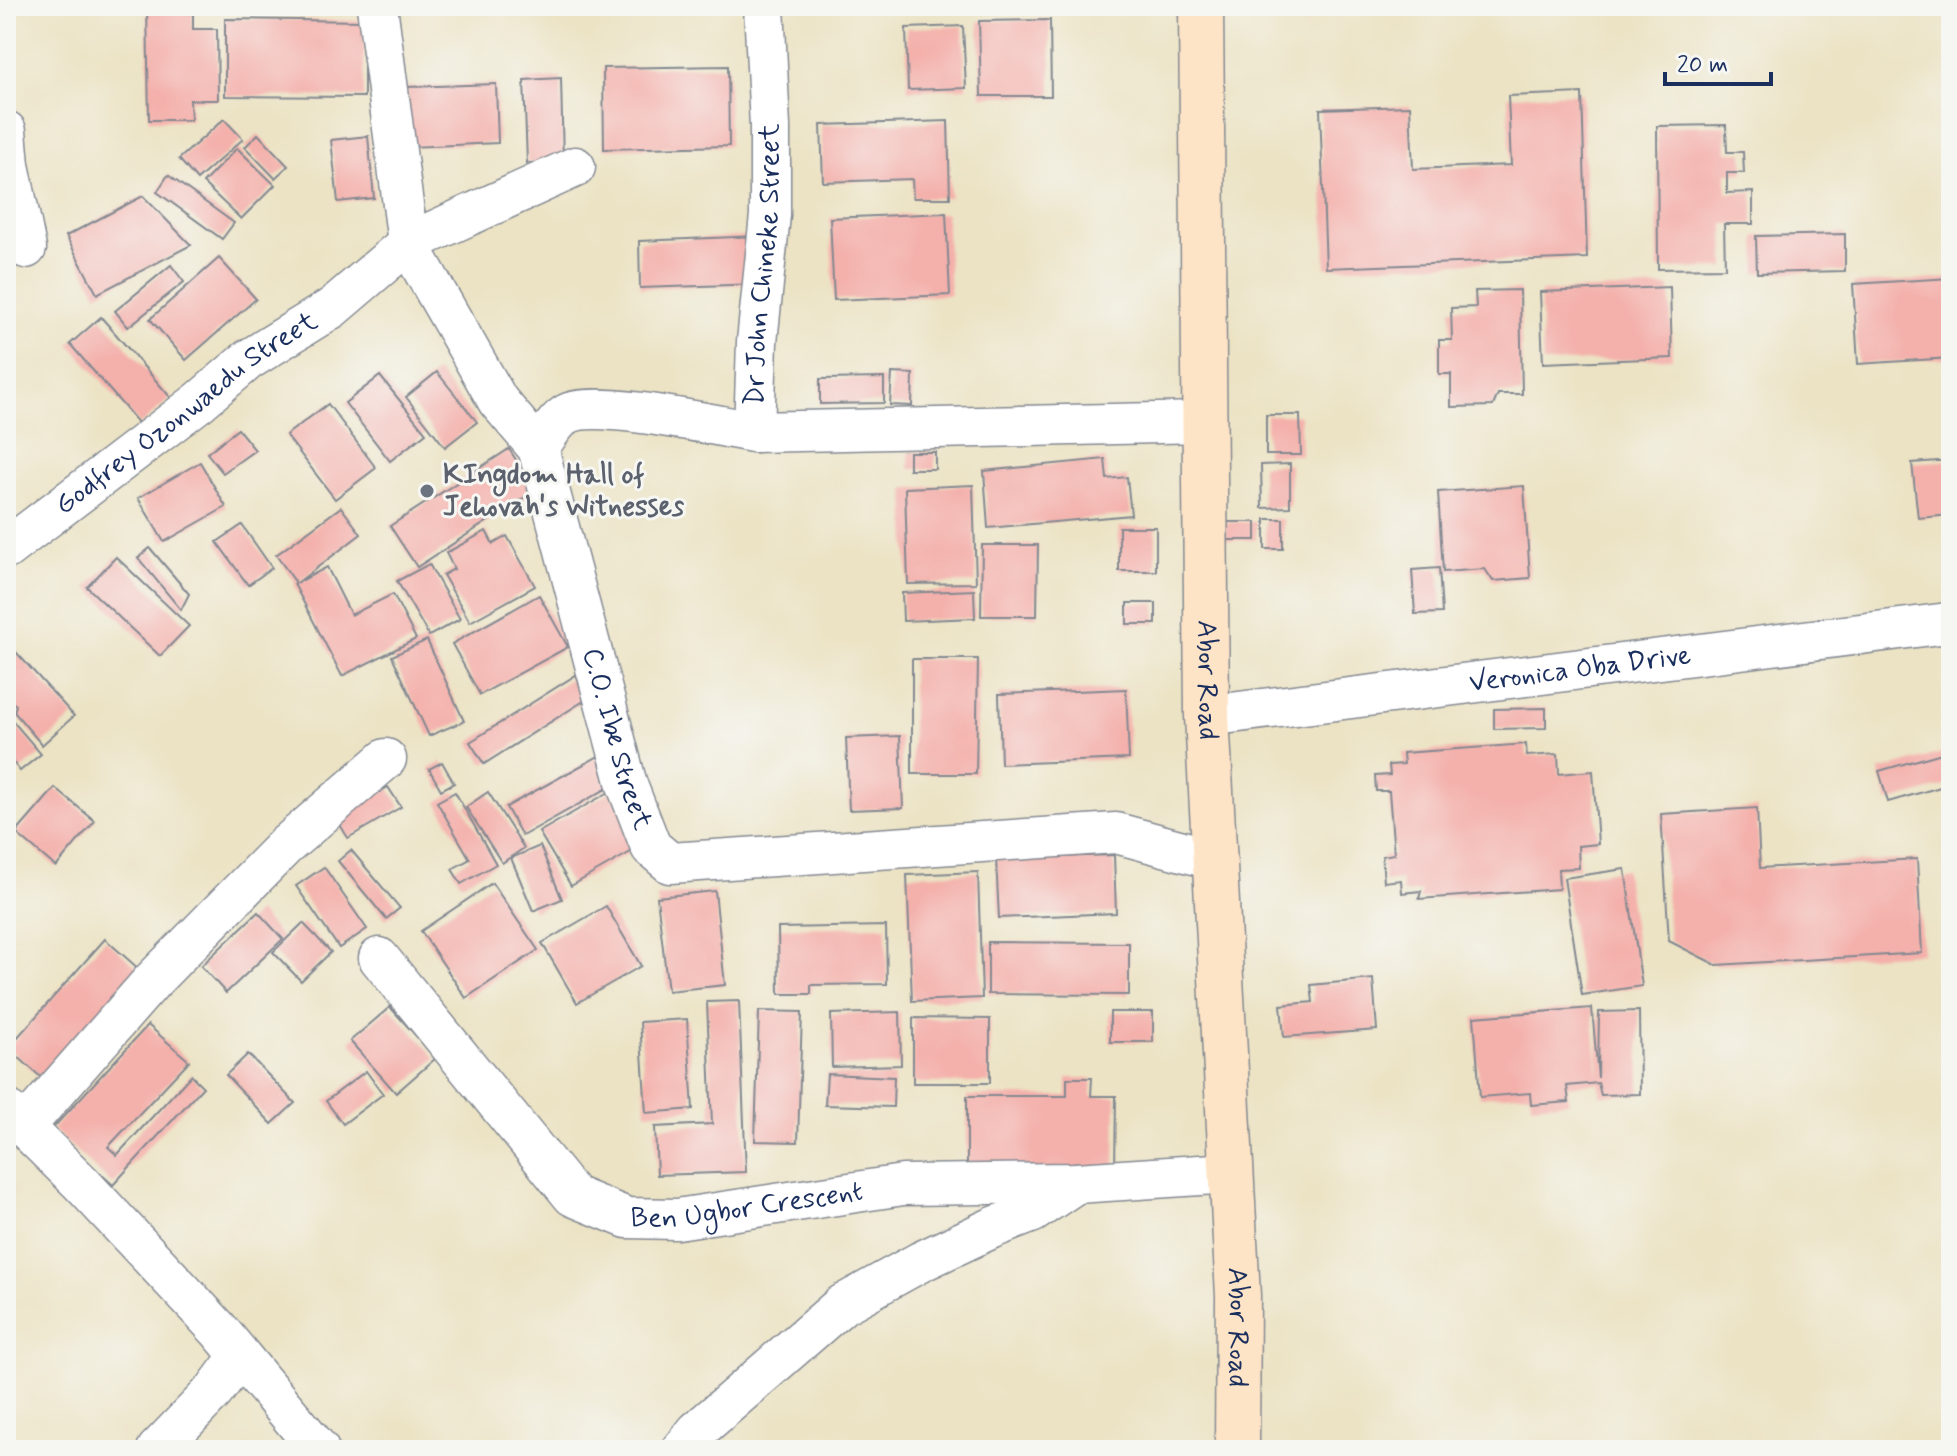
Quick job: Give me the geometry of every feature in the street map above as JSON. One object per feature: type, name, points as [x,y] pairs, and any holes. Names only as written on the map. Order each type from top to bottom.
[{"type":"street","points":[[377,6],[408,243]]},
{"type":"street","name":"Dr John Chineke Street","points":[[538,448],[567,414],[594,410],[624,410],[754,432],[757,342],[770,215],[770,127],[764,6]]},
{"type":"street","name":"Abor Road","points":[[1201,6],[1207,716],[1238,1296],[1237,1450]]},
{"type":"street","points":[[6,131],[9,165],[26,248]]},
{"type":"street","name":"Godfrey Ozonwaedu Street","points":[[6,549],[199,402],[248,360],[332,308],[408,243],[575,167]]},
{"type":"street","name":"C.O. Ibe Street","points":[[408,243],[498,401],[538,448],[627,785],[651,847],[670,863],[1116,833],[1216,860]]},
{"type":"street","points":[[754,432],[1204,422]]},
{"type":"street","name":"Veronica Oba Drive","points":[[1207,716],[1950,622]]},
{"type":"street","points":[[319,1450],[240,1356],[91,1194],[15,1118],[285,846],[386,759]]},
{"type":"street","name":"Ben Ugbor Crescent","points":[[379,958],[573,1196],[627,1218],[677,1219],[903,1185],[1076,1183],[1231,1173]]},
{"type":"street","points":[[682,1450],[697,1431],[842,1305],[920,1262],[1033,1212],[1076,1183]]},
{"type":"street","points":[[157,1450],[214,1391],[240,1356]]},
{"type":"building","points":[[147,6],[193,6],[193,29],[217,29],[218,100],[190,100],[191,120],[149,120]]},
{"type":"building","points":[[979,6],[1008,6],[1008,12],[979,12]]},
{"type":"building","points":[[225,19],[364,21],[364,97],[225,96]]},
{"type":"building","points":[[1050,20],[1051,96],[981,96],[979,21]]},
{"type":"building","points":[[963,26],[966,88],[908,90],[906,28]]},
{"type":"building","points":[[728,66],[729,146],[604,149],[603,68]]},
{"type":"building","points":[[561,78],[563,162],[527,163],[524,80]]},
{"type":"building","points":[[496,84],[498,143],[410,147],[407,87]]},
{"type":"building","points":[[1582,93],[1587,258],[1326,268],[1320,109],[1410,106],[1413,169],[1511,165],[1508,96]]},
{"type":"building","points":[[224,119],[243,139],[197,180],[179,159]]},
{"type":"building","points":[[948,121],[950,198],[913,198],[912,179],[823,182],[821,125]]},
{"type":"building","points":[[1726,125],[1727,152],[1743,152],[1744,173],[1727,173],[1727,193],[1753,192],[1753,224],[1724,224],[1725,268],[1658,269],[1657,126]]},
{"type":"building","points":[[258,134],[288,166],[275,178],[245,147]]},
{"type":"building","points":[[368,136],[374,198],[338,202],[331,140]]},
{"type":"building","points":[[237,148],[275,185],[241,219],[203,183]]},
{"type":"building","points":[[168,175],[234,223],[222,239],[157,192]]},
{"type":"building","points":[[143,196],[191,245],[97,294],[66,236]]},
{"type":"building","points":[[946,213],[950,295],[834,300],[830,218]]},
{"type":"building","points":[[1845,234],[1845,271],[1757,273],[1756,236]]},
{"type":"building","points":[[759,236],[761,284],[640,288],[639,241]]},
{"type":"building","points":[[219,258],[256,299],[186,360],[150,319]]},
{"type":"building","points":[[171,265],[184,282],[128,327],[115,311]]},
{"type":"building","points":[[1951,278],[1951,358],[1858,364],[1853,284]]},
{"type":"building","points":[[1670,287],[1672,358],[1543,363],[1540,292]]},
{"type":"building","points":[[1520,290],[1522,394],[1498,394],[1493,406],[1451,407],[1451,374],[1439,374],[1439,340],[1452,340],[1451,308],[1476,307],[1475,291]]},
{"type":"building","points":[[101,317],[171,398],[140,425],[70,344]]},
{"type":"building","points":[[437,372],[477,422],[445,447],[406,397]]},
{"type":"building","points":[[892,373],[913,374],[912,406],[890,405]]},
{"type":"building","points":[[380,376],[426,433],[390,461],[345,403]]},
{"type":"building","points":[[884,378],[884,403],[820,404],[820,379]]},
{"type":"building","points":[[328,404],[376,468],[335,499],[286,435]]},
{"type":"building","points":[[1266,415],[1300,415],[1301,455],[1266,455]]},
{"type":"building","points":[[238,429],[255,450],[223,473],[207,453]]},
{"type":"building","points":[[509,449],[536,490],[417,567],[390,526]]},
{"type":"building","points":[[909,452],[935,452],[935,469],[909,469]]},
{"type":"building","points":[[1105,459],[1107,479],[1127,477],[1131,515],[988,528],[984,471]]},
{"type":"building","points":[[1951,460],[1951,515],[1918,518],[1912,463]]},
{"type":"building","points":[[200,462],[226,507],[164,542],[138,498]]},
{"type":"building","points":[[1290,464],[1290,507],[1262,508],[1261,465]]},
{"type":"building","points":[[973,485],[976,583],[908,584],[905,488]]},
{"type":"building","points":[[1524,486],[1530,578],[1493,581],[1485,569],[1443,572],[1438,492]]},
{"type":"building","points":[[341,507],[361,534],[297,583],[327,567],[351,615],[393,594],[416,639],[342,676],[296,583],[276,555]]},
{"type":"building","points":[[1265,519],[1283,519],[1283,549],[1265,549]]},
{"type":"building","points":[[1225,522],[1256,522],[1256,540],[1225,540]]},
{"type":"building","points":[[242,525],[272,568],[248,585],[217,542]]},
{"type":"building","points":[[1119,527],[1156,527],[1156,571],[1119,571]]},
{"type":"building","points":[[486,531],[493,544],[507,536],[535,586],[470,622],[443,575],[454,569],[446,553]]},
{"type":"building","points":[[982,545],[1038,545],[1037,616],[981,616]]},
{"type":"building","points":[[150,548],[189,594],[181,610],[138,558]]},
{"type":"building","points":[[116,557],[189,626],[160,656],[87,587]]},
{"type":"building","points":[[429,564],[460,619],[429,636],[397,581]]},
{"type":"building","points":[[1439,568],[1442,613],[1415,614],[1412,570]]},
{"type":"building","points":[[974,590],[975,618],[903,621],[902,593]]},
{"type":"building","points":[[539,595],[568,647],[480,695],[452,644]]},
{"type":"building","points":[[1127,603],[1156,603],[1156,624],[1127,624]]},
{"type":"building","points":[[427,640],[464,721],[429,736],[392,656]]},
{"type":"building","points":[[6,641],[74,716],[42,745],[14,712],[16,705],[6,697]]},
{"type":"building","points":[[912,659],[978,659],[976,774],[912,774]]},
{"type":"building","points":[[576,675],[590,697],[484,764],[470,742]]},
{"type":"building","points":[[1126,689],[1129,759],[1001,764],[999,694]]},
{"type":"building","points":[[1546,708],[1546,728],[1494,729],[1494,709]]},
{"type":"building","points":[[6,713],[41,754],[20,771],[6,753]]},
{"type":"building","points":[[900,736],[903,808],[849,810],[846,738]]},
{"type":"building","points":[[1526,744],[1527,756],[1558,754],[1559,774],[1593,771],[1598,844],[1578,846],[1579,868],[1558,869],[1559,889],[1419,899],[1421,891],[1402,893],[1401,880],[1384,882],[1382,856],[1394,854],[1389,791],[1376,791],[1375,776],[1390,775],[1389,765],[1404,764],[1403,753]]},
{"type":"building","points":[[604,753],[620,781],[522,836],[506,807]]},
{"type":"building","points":[[1942,753],[1951,784],[1888,802],[1879,771]]},
{"type":"building","points":[[442,762],[454,783],[441,790],[429,769]]},
{"type":"building","points":[[388,787],[401,807],[348,838],[336,818]]},
{"type":"building","points":[[55,788],[95,821],[56,867],[16,833]]},
{"type":"building","points":[[611,791],[643,845],[571,886],[539,832]]},
{"type":"building","points":[[455,792],[496,864],[461,884],[452,869],[470,859],[437,802]]},
{"type":"building","points":[[488,792],[524,848],[502,863],[466,807]]},
{"type":"building","points":[[1757,808],[1760,868],[1917,859],[1922,953],[1716,965],[1669,941],[1661,814]]},
{"type":"building","points":[[540,846],[562,899],[533,911],[511,858]]},
{"type":"building","points":[[351,850],[400,908],[386,919],[338,861]]},
{"type":"building","points":[[1114,855],[1116,913],[999,918],[996,859]]},
{"type":"building","points":[[324,867],[367,929],[339,948],[296,886]]},
{"type":"building","points":[[1625,869],[1642,986],[1582,995],[1564,878]]},
{"type":"building","points":[[978,872],[982,998],[912,1001],[907,875]]},
{"type":"building","points":[[492,883],[538,950],[466,998],[421,931]]},
{"type":"building","points":[[715,891],[725,985],[668,991],[657,897]]},
{"type":"building","points":[[606,906],[641,966],[577,1003],[542,943]]},
{"type":"building","points":[[258,912],[283,939],[226,993],[201,966]]},
{"type":"building","points":[[303,923],[331,952],[301,981],[273,952]]},
{"type":"building","points":[[886,926],[887,984],[811,985],[811,994],[779,994],[778,928]]},
{"type":"building","points":[[105,939],[149,978],[52,1087],[8,1048]]},
{"type":"building","points":[[988,942],[1129,943],[1129,995],[988,994]]},
{"type":"building","points":[[1373,979],[1377,1030],[1284,1037],[1281,1005],[1313,1002],[1311,985]]},
{"type":"building","points":[[739,1001],[746,1172],[657,1175],[655,1127],[712,1124],[707,1002]]},
{"type":"building","points":[[390,1007],[436,1058],[396,1093],[350,1041]]},
{"type":"building","points":[[1592,1008],[1598,1078],[1599,1012],[1639,1011],[1640,1094],[1601,1095],[1598,1083],[1567,1086],[1569,1102],[1531,1105],[1530,1093],[1480,1097],[1474,1017]]},
{"type":"building","points":[[759,1011],[802,1012],[798,1142],[755,1141]]},
{"type":"building","points":[[900,1012],[901,1065],[832,1067],[831,1014]]},
{"type":"building","points":[[1110,1012],[1153,1012],[1153,1042],[1110,1042]]},
{"type":"building","points":[[913,1018],[990,1019],[990,1083],[913,1083]]},
{"type":"building","points":[[687,1019],[693,1109],[646,1113],[640,1022]]},
{"type":"building","points":[[148,1025],[189,1061],[108,1147],[117,1155],[191,1075],[203,1087],[113,1185],[52,1129]]},
{"type":"building","points":[[248,1054],[295,1103],[272,1124],[226,1075]]},
{"type":"building","points":[[366,1071],[383,1094],[343,1124],[326,1101]]},
{"type":"building","points":[[827,1074],[894,1077],[893,1107],[825,1105]]},
{"type":"building","points":[[1067,1078],[1092,1078],[1091,1096],[1116,1096],[1115,1170],[967,1170],[967,1096],[1067,1096]]},
{"type":"place","name":"KIngdom Hall of Jehovah's Witnesses","points":[[427,491]]}]
